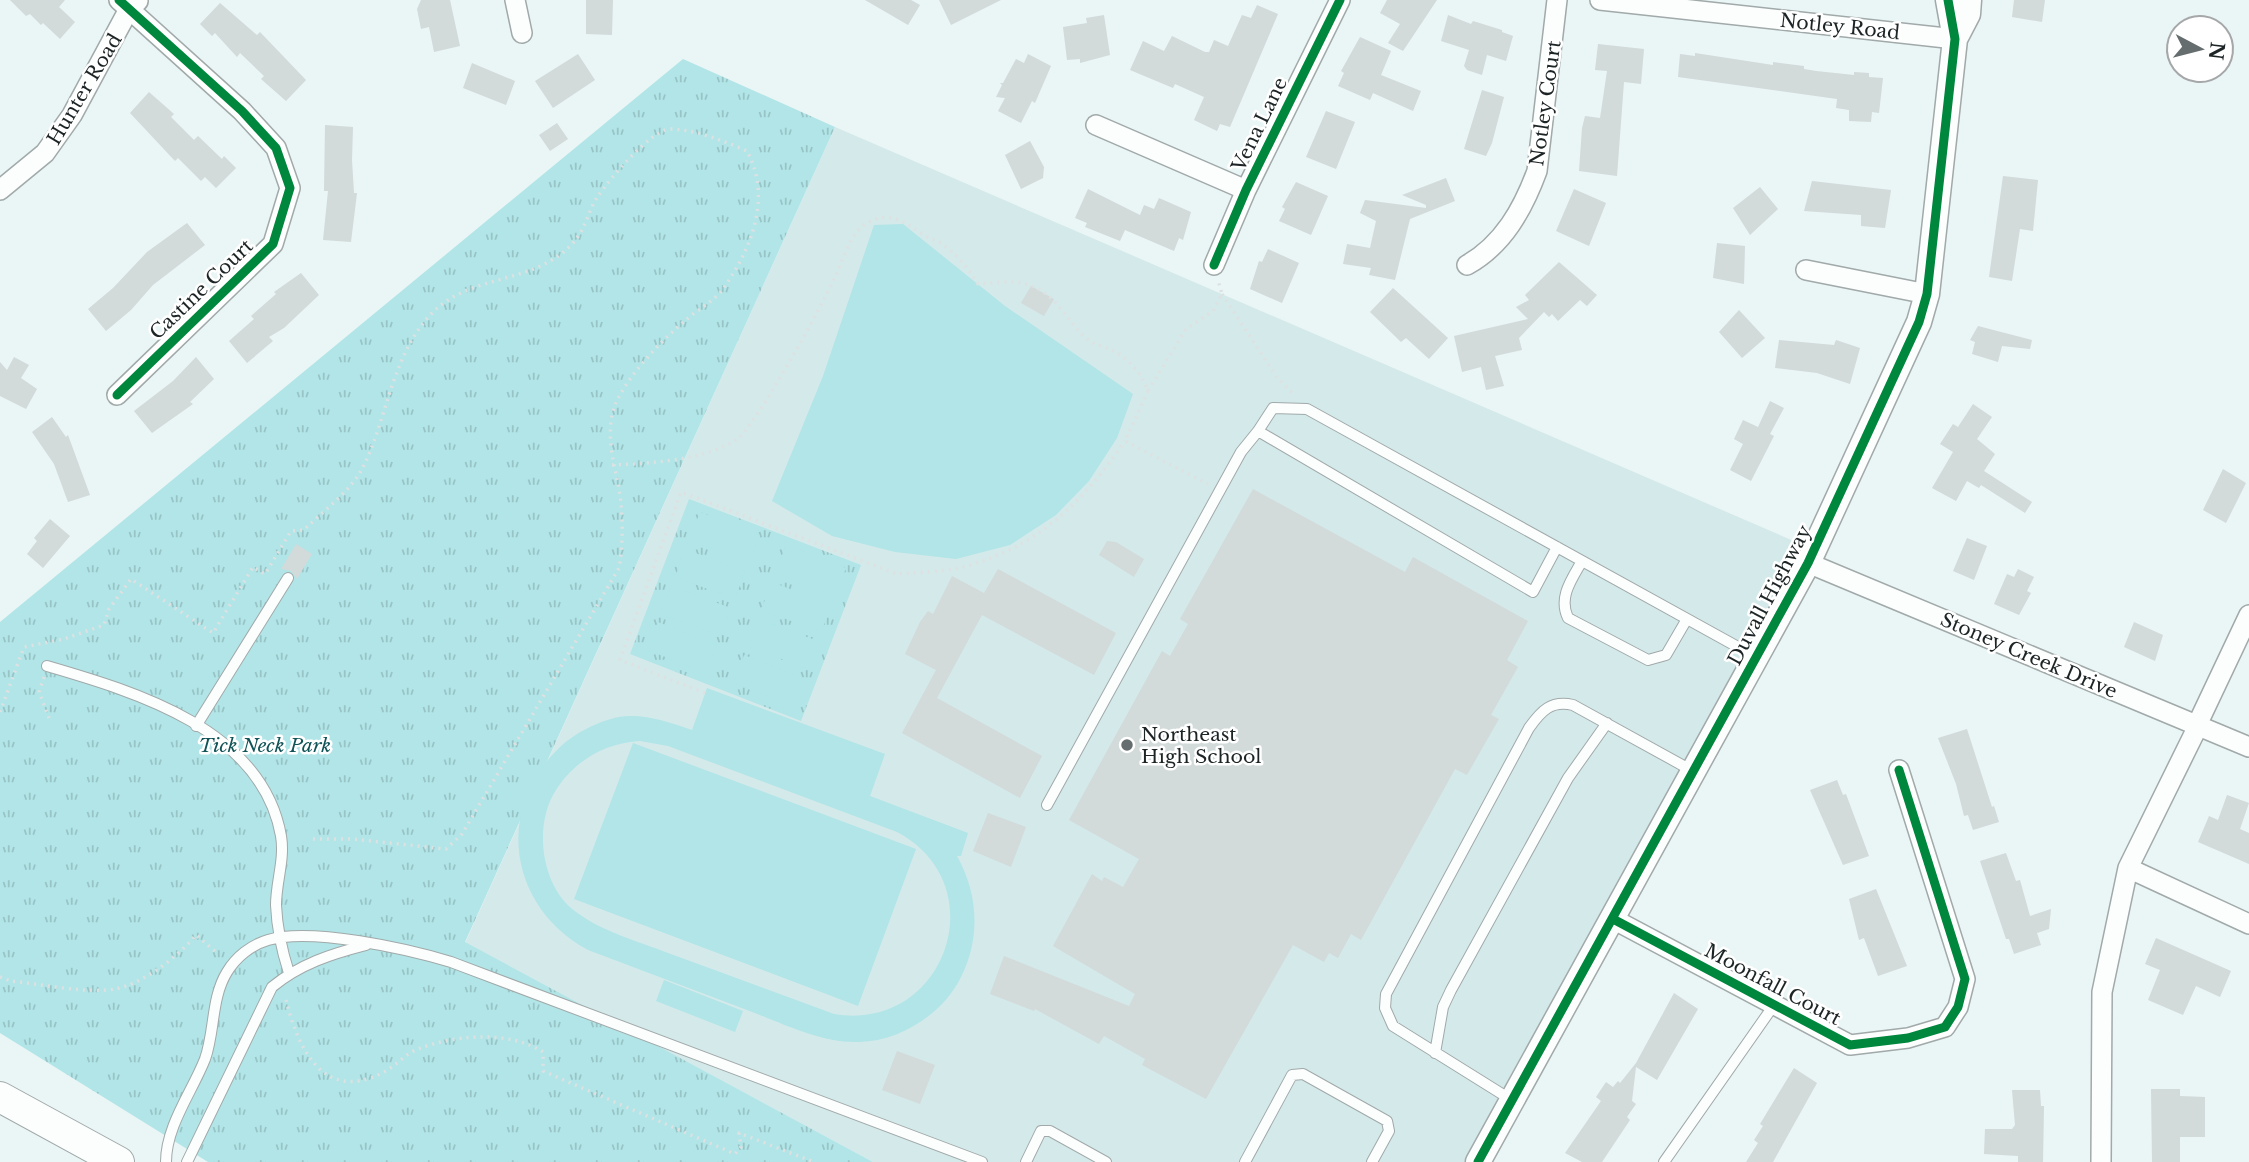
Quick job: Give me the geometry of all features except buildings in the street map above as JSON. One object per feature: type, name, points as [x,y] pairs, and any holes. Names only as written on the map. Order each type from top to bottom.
[{"type":"main road","points":[[0,1097],[119,1162]]},
{"type":"street","points":[[515,0],[522,33]]},
{"type":"street","name":"Vena Lane","points":[[1214,265],[1246,190],[1340,0]]},
{"type":"street","name":"Notley Court","points":[[1467,264],[1482,257],[1503,237],[1529,193],[1537,171],[1557,0]]},
{"type":"street","name":"Notley Road","points":[[1600,0],[1955,39]]},
{"type":"street","name":"Duvall Highway","points":[[1478,1162],[1808,563],[1919,322],[1927,294],[1955,39],[1948,0]]},
{"type":"street","name":"Duvall Highway","points":[[1955,39],[1968,13],[1969,0]]},
{"type":"street","name":"Hunter Road","points":[[0,190],[45,153],[59,134],[93,79],[129,3]]},
{"type":"street","name":"Castine Court","points":[[117,395],[273,244],[290,188],[276,148],[242,111],[129,3]]},
{"type":"street","points":[[1096,125],[1246,190]]},
{"type":"street","points":[[1806,270],[1927,294]]},
{"type":"street","name":"Stoney Creek Drive","points":[[1808,563],[2249,747]]},
{"type":"street","points":[[2101,1162],[2102,992],[2128,867],[2249,615]]},
{"type":"street","name":"Moonfall Court","points":[[1613,919],[1850,1045],[1908,1038],[1945,1027],[1958,1007],[1965,979],[1899,769]]},
{"type":"street","points":[[2128,867],[2249,924]]},
{"type":"lane","points":[[1047,805],[1241,452],[1273,408],[1307,409],[1757,657]]},
{"type":"lane","points":[[1258,431],[1533,592],[1557,547]]},
{"type":"lane","points":[[1582,561],[1566,590],[1564,609],[1568,618],[1638,656],[1657,659],[1666,655],[1687,619]]},
{"type":"lane","points":[[196,726],[288,578]]},
{"type":"lane","points":[[47,666],[149,701],[196,726],[228,747],[247,765],[275,813],[281,841],[276,903],[279,938],[289,973]]},
{"type":"lane","points":[[1511,1099],[1393,1026],[1385,1008],[1386,993],[1537,716],[1560,702],[1607,723],[1694,771]]},
{"type":"lane","points":[[1435,1054],[1443,1007],[1451,990],[1568,778],[1607,723]]},
{"type":"lane","points":[[166,1162],[166,1143],[206,1055],[219,989],[227,972],[239,956],[256,944],[279,938],[374,943],[451,962],[982,1162]]},
{"type":"lane","points":[[187,1162],[272,987],[289,973],[318,959],[374,943]]},
{"type":"lane","name":"Moonfall Court","points":[[1664,1162],[1774,1005]]},
{"type":"lane","points":[[1245,1162],[1292,1075],[1303,1074],[1387,1121],[1389,1131],[1372,1162]]},
{"type":"lane","points":[[1026,1162],[1041,1131],[1050,1131],[1106,1162]]},
{"type":"path","points":[[0,712],[24,647],[64,639],[103,625],[109,609],[131,579],[213,633],[253,567],[265,574],[291,531],[304,530],[362,468],[404,352],[432,313],[458,293],[480,284],[514,278],[552,260],[573,243],[596,198],[654,136],[669,129],[714,136],[747,151],[760,180],[760,206],[748,243],[722,290],[672,331],[641,366],[614,406],[612,465],[617,478],[624,541],[619,568],[462,834],[446,849],[353,839],[308,839]]},
{"type":"path","points":[[612,465],[693,455],[738,439],[759,413],[862,226],[889,217],[898,218],[939,242],[966,264],[978,284],[1014,282],[1032,286],[1061,305],[1074,327],[1091,343],[1115,351],[1142,375],[1148,391]]},
{"type":"path","points":[[1214,265],[1222,295],[1276,376],[1307,409]]},
{"type":"path","points":[[705,694],[620,660],[681,492],[897,575],[976,564],[1026,542],[1069,511],[1096,484],[1125,442],[1148,391],[1186,329],[1213,311],[1222,295]]},
{"type":"path","points":[[1125,442],[1220,491]]},
{"type":"path","points":[[0,977],[11,981],[114,989],[140,979],[187,946],[196,935],[217,953]]},
{"type":"path","points":[[286,1000],[295,1033],[308,1058],[330,1077],[345,1082],[380,1075],[415,1050],[456,1037],[518,1040],[543,1052],[543,1071],[734,1154],[741,1147],[739,1133],[814,1162]]},
{"type":"shaded area","name":"Northeast High School","points":[[835,127],[1810,548],[1468,1162],[873,1162],[465,943]]},
{"type":"green space","name":"Tick Neck Park","points":[[683,59],[835,127],[465,942],[873,1162],[208,1162],[0,1033],[0,622]]},
{"type":"green space","points":[[903,224],[1005,306],[1133,394],[1117,438],[1089,481],[1056,515],[1010,545],[956,559],[895,552],[832,536],[772,501],[823,376],[874,225]]},
{"type":"green space","points":[[689,499],[861,565],[801,721],[630,654]]},
{"type":"green space","points":[[700,512],[760,535],[749,563],[689,540]]},
{"type":"green space","points":[[786,545],[846,568],[835,596],[775,573]]},
{"type":"green space","points":[[685,549],[745,572],[735,599],[675,577]]},
{"type":"green space","points":[[772,582],[832,605],[821,632],[761,610]]},
{"type":"green space","points":[[671,586],[731,608],[721,636],[661,614]]},
{"type":"green space","points":[[758,619],[818,641],[807,669],[748,646]]},
{"type":"green space","points":[[658,622],[717,645],[707,673],[647,650]]},
{"type":"green space","points":[[744,655],[804,678],[793,706],[734,683]]},
{"type":"green space","points":[[707,688],[885,754],[870,796],[968,833],[961,856],[957,856],[973,900],[972,947],[961,977],[932,1014],[890,1037],[859,1042],[816,1036],[588,950],[562,932],[541,910],[527,884],[520,857],[519,829],[525,801],[538,774],[558,749],[586,729],[619,717],[647,717],[692,730]],"holes":[[[640,741],[668,746],[897,832],[928,856],[945,885],[950,918],[945,950],[929,979],[905,1001],[873,1014],[834,1014],[621,936],[597,925],[564,902],[549,874],[543,841],[547,809],[560,784],[579,764],[613,746]]]},
{"type":"green space","points":[[633,743],[916,849],[858,1006],[574,899]]},
{"type":"green space","points":[[664,980],[743,1011],[735,1032],[656,1001]]},
{"type":"cycle path","points":[[117,395],[273,244],[290,188],[276,148],[242,111],[119,0]]},
{"type":"cycle path","points":[[1214,265],[1246,190],[1340,0]]},
{"type":"cycle path","points":[[1478,1162],[1808,563],[1919,322],[1927,294],[1955,39],[1948,0]]},
{"type":"cycle path","points":[[1613,919],[1850,1045],[1908,1038],[1945,1027],[1958,1007],[1965,979],[1899,770]]},
{"type":"place","name":"Northeast High School","points":[[1127,745]]}]
